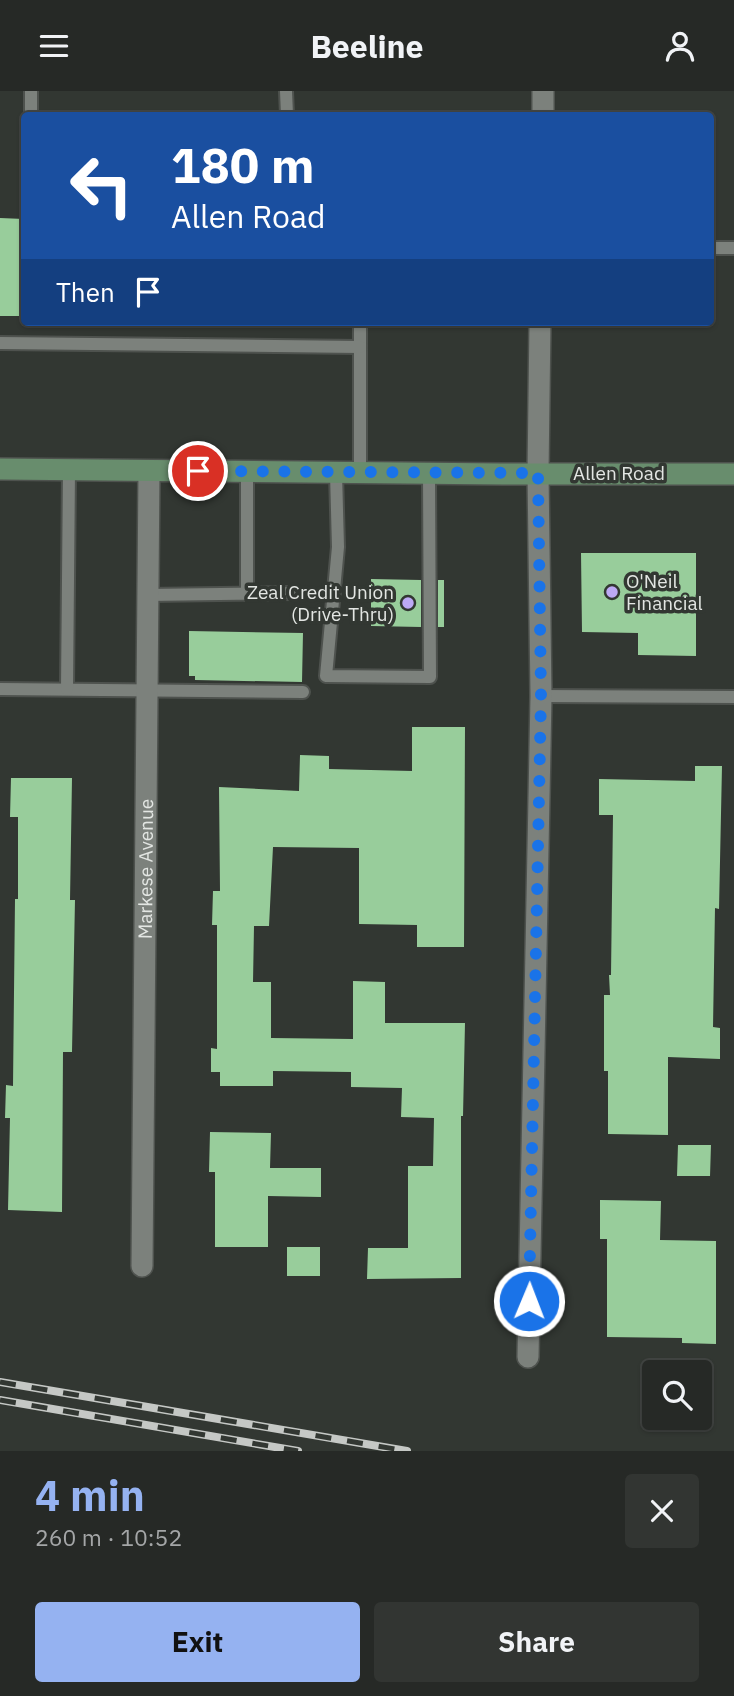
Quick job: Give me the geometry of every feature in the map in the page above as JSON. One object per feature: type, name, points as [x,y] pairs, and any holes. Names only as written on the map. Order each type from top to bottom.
[{"type":"main road","name":"Allen Road","points":[[0,469],[734,474]]},
{"type":"street","points":[[543,91],[543,112]]},
{"type":"street","points":[[528,1357],[541,696],[538,473],[540,326]]},
{"type":"street","name":"Markese Avenue","points":[[142,1265],[149,471]]},
{"type":"lane","points":[[31,112],[32,91]]},
{"type":"lane","points":[[286,91],[287,112]]},
{"type":"lane","points":[[714,248],[734,248]]},
{"type":"lane","points":[[360,326],[360,473]]},
{"type":"lane","points":[[0,343],[360,347]]},
{"type":"lane","points":[[67,689],[69,470]]},
{"type":"lane","points":[[247,472],[247,594]]},
{"type":"lane","points":[[336,473],[338,547],[326,676],[430,677],[429,474]]},
{"type":"lane","points":[[147,595],[295,593]]},
{"type":"lane","points":[[0,689],[303,692]]},
{"type":"lane","points":[[541,696],[734,697]]},
{"type":"building","points":[[0,218],[21,219],[21,316],[0,316]]},
{"type":"building","points":[[581,553],[696,553],[696,656],[638,655],[638,633],[582,632]]},
{"type":"building","name":"Zeal Credit Union (Drive-Thru)","points":[[371,579],[421,580],[421,627],[371,626]]},
{"type":"building","points":[[438,580],[444,580],[444,627],[438,627]]},
{"type":"building","points":[[189,631],[303,633],[302,682],[195,680],[195,676],[189,676]]},
{"type":"building","points":[[412,727],[465,727],[464,947],[417,947],[417,925],[359,924],[359,848],[273,847],[269,926],[254,926],[253,982],[271,982],[271,1038],[353,1039],[353,981],[385,982],[385,1023],[465,1023],[461,1116],[461,1278],[367,1279],[368,1248],[408,1248],[408,1166],[433,1166],[434,1118],[401,1117],[402,1088],[351,1087],[351,1072],[273,1071],[273,1086],[220,1086],[220,1072],[211,1072],[211,1048],[217,1049],[217,925],[212,925],[213,891],[220,891],[219,787],[299,791],[300,755],[329,756],[329,769],[412,771]]},
{"type":"building","points":[[695,766],[722,766],[719,909],[715,908],[713,1027],[720,1028],[720,1059],[668,1057],[668,1135],[608,1134],[608,1071],[604,1071],[604,995],[610,995],[611,975],[613,815],[599,815],[599,779],[695,781]]},
{"type":"building","points":[[11,778],[72,778],[70,900],[75,900],[72,1052],[63,1052],[62,1212],[8,1210],[10,1118],[5,1118],[6,1085],[13,1086],[15,899],[18,899],[18,817],[10,817]]},
{"type":"building","points":[[210,1132],[271,1133],[270,1168],[321,1168],[321,1197],[268,1196],[268,1247],[215,1247],[215,1172],[209,1172]]},
{"type":"building","points":[[678,1145],[711,1145],[710,1176],[677,1176]]},
{"type":"building","points":[[600,1200],[661,1201],[660,1240],[716,1241],[716,1344],[682,1343],[682,1338],[607,1337],[607,1239],[600,1239]]},
{"type":"building","points":[[287,1247],[320,1247],[320,1276],[287,1276]]},
{"type":"railway","points":[[0,1382],[407,1451]]},
{"type":"railway","points":[[0,1400],[298,1451]]},
{"type":"place","name":"O'Neil Financial","points":[[612,592]]},
{"type":"place","name":"Zeal Credit Union (Drive-Thru)","points":[[408,603]]},
{"type":"route","points":[[198,471],[538,473],[541,696],[529,1301]]}]
